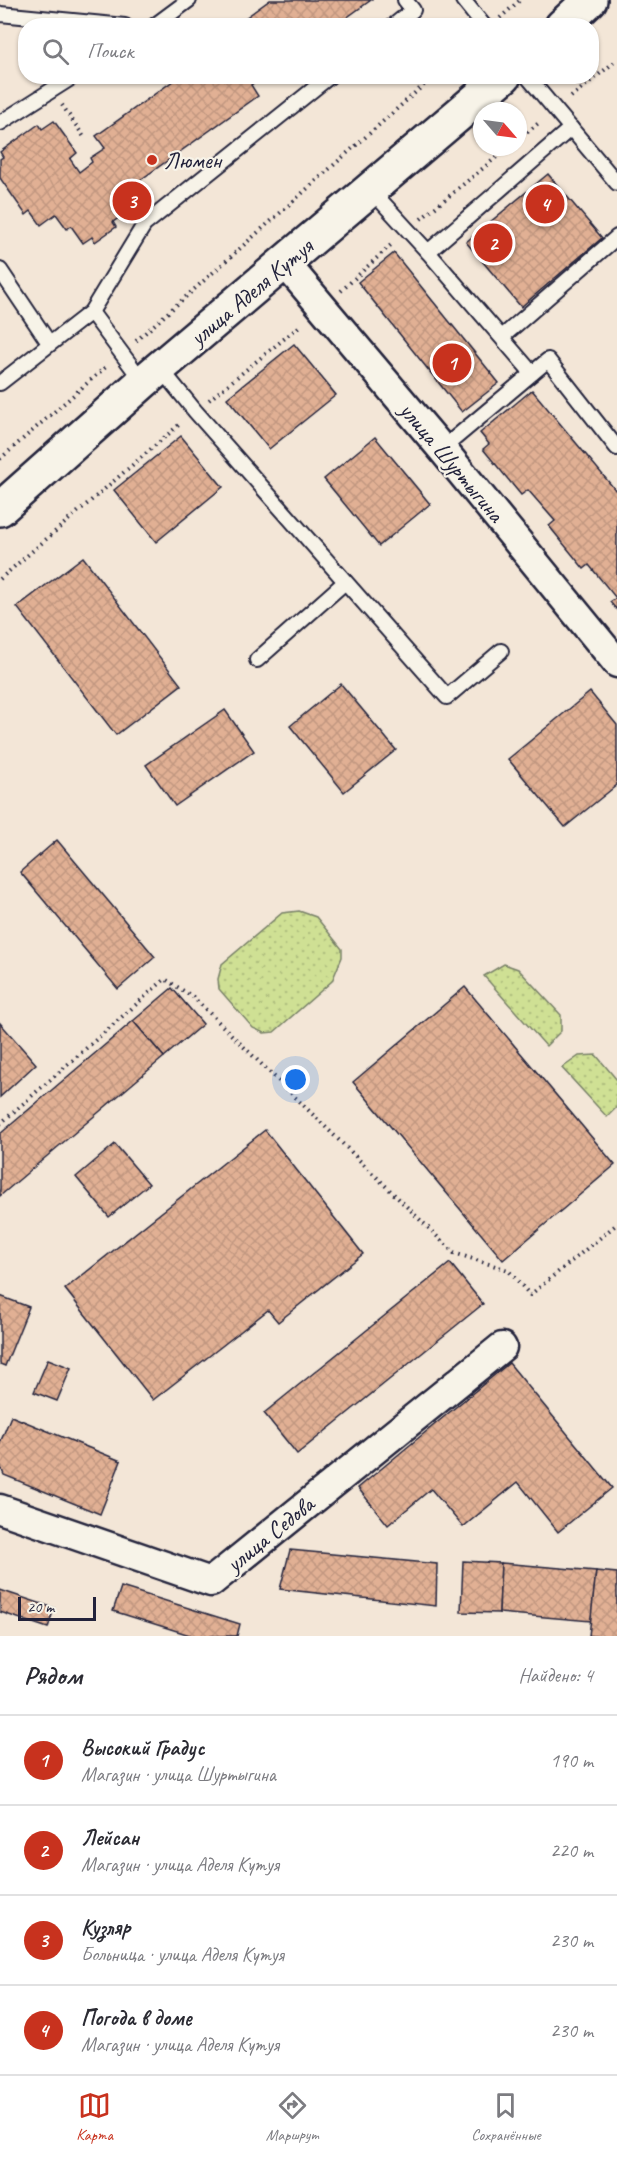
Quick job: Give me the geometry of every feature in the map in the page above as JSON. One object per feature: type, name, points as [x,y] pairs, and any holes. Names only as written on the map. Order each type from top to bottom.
[{"type":"main road","points":[[571,18],[590,0]]},
{"type":"main road","name":"улица Аделя Кутуя","points":[[0,509],[152,375],[495,84]]},
{"type":"street","name":"улица Шуртыгина","points":[[285,263],[442,449],[617,663]]},
{"type":"street","name":"улица Седова","points":[[0,1509],[211,1582],[502,1347]]},
{"type":"lane","points":[[165,18],[189,0]]},
{"type":"lane","points":[[403,18],[413,10],[405,0]]},
{"type":"lane","points":[[467,1],[479,18]]},
{"type":"lane","points":[[0,14],[42,18]]},
{"type":"lane","points":[[0,123],[61,84]]},
{"type":"lane","points":[[0,383],[91,312],[144,225],[320,84]]},
{"type":"lane","points":[[534,84],[617,183]]},
{"type":"lane","points":[[428,252],[570,128]]},
{"type":"lane","points":[[371,190],[428,252],[532,373]]},
{"type":"lane","points":[[502,337],[617,237]]},
{"type":"lane","points":[[0,270],[49,344]]},
{"type":"lane","points":[[91,312],[123,352],[195,411],[447,697],[501,651]]},
{"type":"lane","points":[[442,449],[548,360],[617,448]]},
{"type":"lane","points":[[257,660],[345,582]]},
{"type":"path","points":[[500,18],[520,0]]},
{"type":"path","points":[[0,459],[425,84]]},
{"type":"path","points":[[52,90],[84,137]]},
{"type":"path","points":[[0,579],[195,411],[323,307],[407,230],[498,156]]},
{"type":"path","points":[[0,1124],[165,979],[193,997],[454,1252],[508,1270],[530,1295],[617,1224]]},
{"type":"green space","points":[[299,911],[316,917],[342,949],[342,957],[332,981],[274,1032],[264,1033],[253,1028],[219,989],[218,979],[222,964],[282,913]]},
{"type":"green space","points":[[504,964],[518,969],[561,1015],[561,1031],[546,1046],[484,976]]},
{"type":"green space","points":[[596,1055],[617,1080],[617,1107],[607,1117],[562,1068],[579,1056]]},
{"type":"building","points":[[270,0],[371,0],[346,18],[245,18]]},
{"type":"building","points":[[169,84],[252,84],[258,96],[132,186],[143,201],[113,222],[116,227],[95,242],[92,237],[83,243],[71,226],[67,229],[56,214],[41,225],[31,211],[26,215],[0,178],[0,159],[3,157],[0,152],[39,124],[42,129],[54,121],[77,153],[70,159],[79,172],[92,162],[90,158],[105,148],[96,136]]},
{"type":"building","points":[[548,174],[602,238],[521,307],[466,242]]},
{"type":"building","points":[[394,253],[499,383],[462,412],[358,282]]},
{"type":"building","points":[[294,344],[336,395],[269,449],[227,398]]},
{"type":"building","points":[[532,390],[617,492],[617,610],[610,602],[616,598],[589,565],[584,569],[549,526],[555,521],[528,490],[521,495],[483,449],[489,444],[480,433]]},
{"type":"building","points":[[181,436],[223,487],[156,542],[114,490]]},
{"type":"building","points":[[375,437],[430,504],[379,546],[324,479]]},
{"type":"building","points":[[83,557],[181,685],[116,735],[17,607]]},
{"type":"building","points":[[341,684],[396,750],[344,792],[290,726]]},
{"type":"building","points":[[590,692],[617,725],[617,785],[565,827],[508,759]]},
{"type":"building","points":[[225,710],[254,751],[175,806],[146,765]]},
{"type":"building","points":[[57,840],[155,957],[118,989],[20,872]]},
{"type":"building","points":[[465,987],[615,1165],[503,1260],[353,1082]]},
{"type":"building","points":[[172,988],[203,1024],[164,1057],[133,1021]]},
{"type":"building","points":[[133,1021],[164,1057],[0,1196],[0,1134]]},
{"type":"building","points":[[0,1023],[36,1064],[0,1097]]},
{"type":"building","points":[[265,1130],[363,1254],[278,1322],[268,1310],[153,1400],[65,1289]]},
{"type":"building","points":[[115,1144],[149,1184],[109,1217],[76,1177]]},
{"type":"building","points":[[450,1263],[483,1304],[297,1454],[264,1413]]},
{"type":"building","points":[[0,1296],[29,1307],[5,1366],[0,1364]]},
{"type":"building","points":[[48,1359],[71,1368],[57,1401],[34,1392]]},
{"type":"building","points":[[509,1363],[612,1488],[558,1532],[518,1482],[463,1527],[431,1489],[388,1525],[358,1488]]},
{"type":"building","points":[[11,1416],[121,1461],[100,1514],[4,1475],[0,1465],[0,1443]]},
{"type":"building","points":[[290,1550],[437,1564],[436,1606],[280,1589]]},
{"type":"building","points":[[463,1561],[501,1563],[499,1613],[461,1612]]},
{"type":"building","points":[[501,1563],[596,1571],[591,1621],[499,1613]]},
{"type":"building","points":[[596,1571],[617,1573],[617,1636],[589,1636]]},
{"type":"building","points":[[121,1587],[240,1624],[237,1636],[193,1636],[113,1611]]},
{"type":"building","points":[[0,1590],[54,1608],[48,1628],[0,1612]]},
{"type":"place","name":"Люмен","points":[[152,160]]},
{"type":"place","name":"Кузляр","points":[[132,201]]},
{"type":"place","name":"Погода в доме","points":[[545,204]]},
{"type":"place","name":"Лейсан","points":[[493,243]]},
{"type":"place","name":"Высокий Градус","points":[[452,363]]}]
